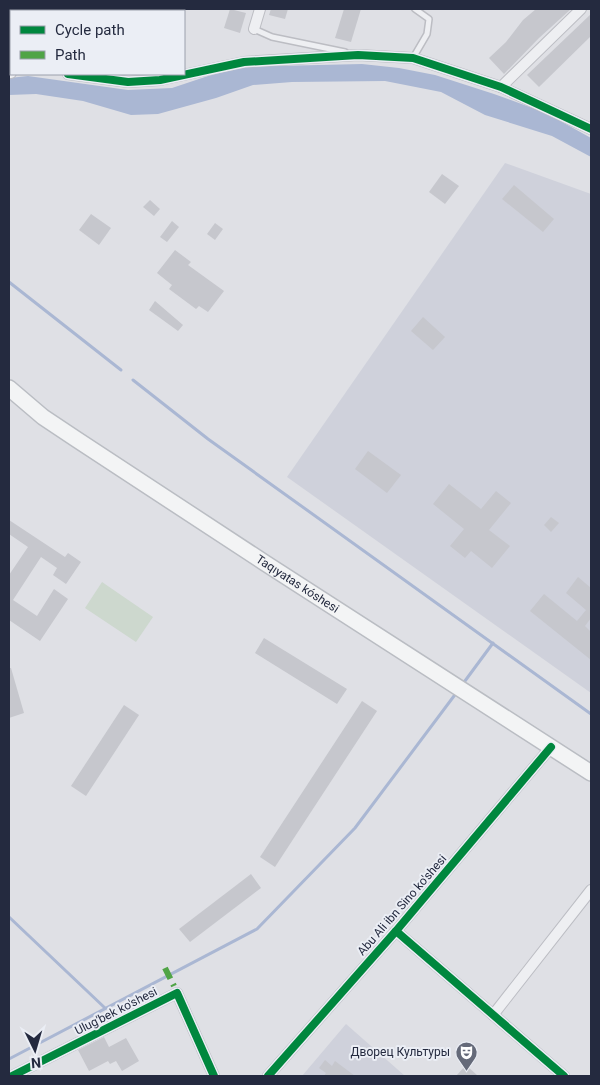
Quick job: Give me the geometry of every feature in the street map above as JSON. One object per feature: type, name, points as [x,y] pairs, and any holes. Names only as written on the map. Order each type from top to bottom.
[{"type":"main road","name":"Taqıyatas kóshesi","points":[[9,388],[43,417],[591,773]]},
{"type":"street","points":[[254,29],[260,9]]},
{"type":"street","points":[[501,87],[581,9]]},
{"type":"street","points":[[185,75],[244,62],[358,55],[413,58],[501,87],[591,129]]},
{"type":"street","points":[[76,75],[128,82],[160,80],[183,75]]},
{"type":"street","name":"Abu Ali ibn Sino ko'shesi","points":[[268,1076],[396,931],[551,747]]},
{"type":"street","points":[[493,1014],[591,890]]},
{"type":"street","points":[[396,931],[564,1076]]},
{"type":"street","name":"Ulug'bek ko'shesi","points":[[12,1076],[177,993],[214,1076]]},
{"type":"lane","points":[[413,58],[427,34],[429,19],[415,9]]},
{"type":"lane","points":[[254,29],[272,37],[358,55]]},
{"type":"shaded area","points":[[505,163],[591,194],[591,693],[287,477]]},
{"type":"shaded area","points":[[102,582],[153,617],[136,642],[85,608]]},
{"type":"shaded area","points":[[346,1024],[405,1076],[302,1076]]},
{"type":"water","points":[[362,64],[399,68],[435,75],[546,113],[591,138],[591,157],[552,136],[485,115],[441,92],[385,81],[292,82],[253,85],[216,98],[158,114],[131,115],[83,101],[36,94],[9,95],[9,78],[28,76],[128,90],[172,88],[250,65]]},
{"type":"building","points":[[230,9],[246,13],[240,33],[224,28]]},
{"type":"building","points":[[271,9],[288,9],[285,19],[269,15]]},
{"type":"building","points":[[344,9],[361,9],[351,42],[335,38]]},
{"type":"building","points":[[536,9],[571,9],[504,74],[489,58],[506,42],[523,20]]},
{"type":"building","points":[[591,14],[591,36],[539,87],[527,75]]},
{"type":"building","points":[[442,174],[459,186],[445,204],[429,192]]},
{"type":"building","points":[[514,185],[554,219],[543,232],[502,199]]},
{"type":"building","points":[[150,200],[160,209],[154,216],[143,207]]},
{"type":"building","points":[[91,214],[111,228],[99,245],[79,230]]},
{"type":"building","points":[[172,221],[179,227],[167,242],[160,237]]},
{"type":"building","points":[[215,223],[223,229],[215,240],[207,234]]},
{"type":"building","points":[[175,250],[191,262],[188,265],[224,291],[208,312],[199,306],[196,309],[169,289],[172,285],[157,273]]},
{"type":"building","points":[[155,301],[183,325],[178,331],[149,310]]},
{"type":"building","points":[[423,317],[445,337],[433,350],[411,331]]},
{"type":"building","points":[[368,451],[401,475],[387,493],[355,469]]},
{"type":"building","points":[[449,484],[481,509],[496,491],[511,503],[489,530],[510,546],[492,568],[471,551],[465,558],[450,546],[464,529],[433,504]]},
{"type":"building","points":[[551,517],[559,523],[551,532],[544,525]]},
{"type":"building","points":[[9,520],[65,557],[68,553],[81,562],[66,584],[53,575],[57,568],[41,557],[13,600],[37,616],[54,589],[68,599],[40,641],[9,620],[9,575],[28,547],[9,534]]},
{"type":"building","points":[[578,577],[591,588],[591,618],[585,626],[591,632],[591,660],[530,611],[544,594],[577,621],[586,610],[566,593]]},
{"type":"building","points":[[264,638],[347,689],[337,704],[255,653]]},
{"type":"building","points":[[9,668],[11,668],[24,713],[9,718]]},
{"type":"building","points":[[362,701],[377,711],[275,867],[260,857]]},
{"type":"building","points":[[124,705],[139,715],[86,796],[71,786]]},
{"type":"building","points":[[251,874],[261,888],[190,942],[179,929]]},
{"type":"building","points":[[104,1037],[109,1047],[126,1038],[139,1061],[122,1071],[116,1061],[110,1064],[108,1061],[89,1071],[78,1050]]},
{"type":"building","points":[[325,1060],[332,1066],[335,1061],[355,1076],[324,1076],[326,1073],[319,1068]]},
{"type":"building","name":"Дворец Культуры","points":[[466,1065],[478,1076],[456,1076]]},
{"type":"waterway","points":[[9,282],[121,370]]},
{"type":"waterway","points":[[133,380],[208,439],[591,714]]},
{"type":"waterway","points":[[462,685],[493,643]]},
{"type":"waterway","points":[[9,1059],[257,929],[355,828],[457,692]]},
{"type":"waterway","points":[[9,917],[105,1008]]},
{"type":"marked path","points":[[165,968],[174,986]]},
{"type":"cycle path","points":[[185,75],[244,62],[358,55],[413,58],[501,87],[591,129]]},
{"type":"cycle path","points":[[76,75],[128,82],[160,80],[183,75]]},
{"type":"cycle path","points":[[268,1076],[396,931],[551,747]]},
{"type":"cycle path","points":[[396,931],[564,1076]]},
{"type":"cycle path","points":[[12,1076],[177,993],[214,1076]]},
{"type":"place","name":"Дворец Культуры","points":[[466,1071]]}]
